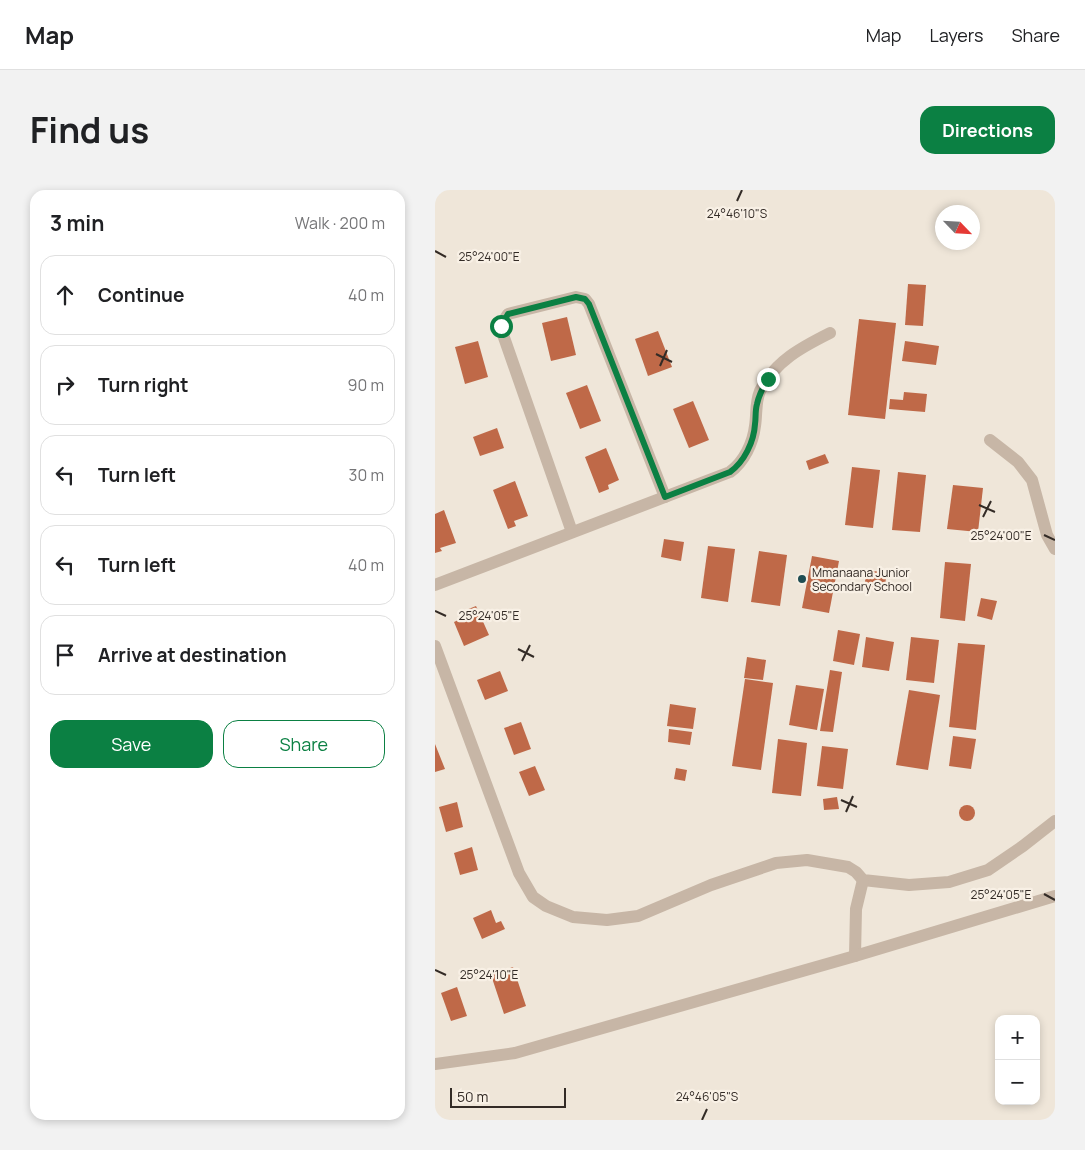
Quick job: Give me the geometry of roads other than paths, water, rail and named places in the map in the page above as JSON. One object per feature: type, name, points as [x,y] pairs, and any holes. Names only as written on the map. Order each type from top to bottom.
[{"type":"street","points":[[572,532],[501,326],[508,314],[576,297],[585,299],[589,304],[665,497]]},
{"type":"street","points":[[435,585],[730,472],[739,466],[747,452],[755,427],[756,406],[760,392],[781,361],[798,349],[831,333]]},
{"type":"street","points":[[990,440],[1018,462],[1032,480],[1047,534],[1055,549]]},
{"type":"street","points":[[435,646],[519,873],[533,897],[546,906],[573,917],[607,920],[638,916],[711,885],[776,863],[807,860],[848,867],[863,880],[909,885],[949,882],[988,870],[1055,821]]},
{"type":"street","points":[[855,956],[856,910],[863,880]]},
{"type":"street","points":[[435,1064],[515,1053],[855,956],[1055,896]]},
{"type":"place","name":"Mmanaana Junior Secondary School","points":[[802,579]]}]
